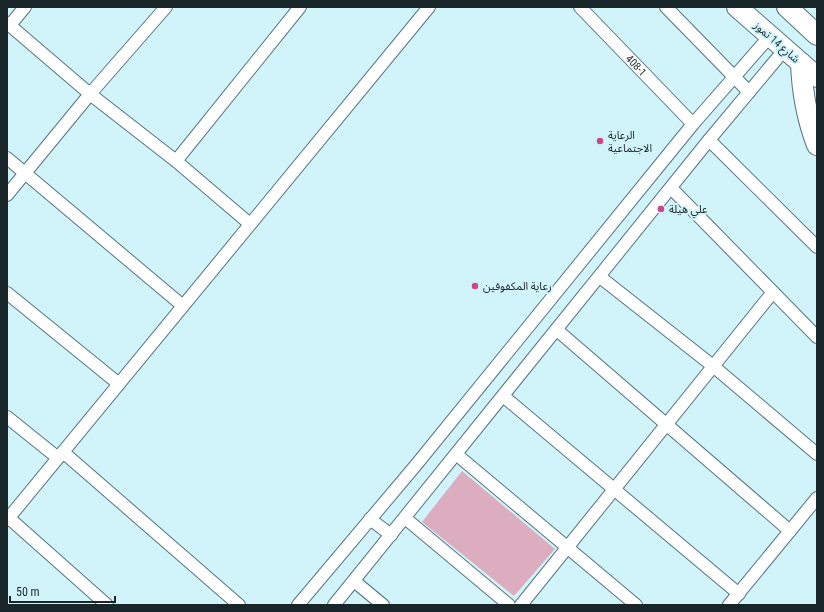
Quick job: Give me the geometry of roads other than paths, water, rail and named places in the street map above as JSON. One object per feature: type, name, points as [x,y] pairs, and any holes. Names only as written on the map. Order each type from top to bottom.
[{"type":"main road","name":"شارع 14 تموز","points":[[737,7],[817,77]]},
{"type":"main road","points":[[801,16],[817,35]]},
{"type":"main road","points":[[801,63],[803,93],[817,145]]},
{"type":"street","points":[[25,7],[8,24],[90,94],[176,161],[250,224]]},
{"type":"street","points":[[7,195],[90,94],[166,7]]},
{"type":"street","points":[[176,161],[300,7]]},
{"type":"street","points":[[106,605],[8,519],[429,7]]},
{"type":"street","name":"408-1","points":[[580,7],[693,124]]},
{"type":"street","points":[[666,7],[749,92]]},
{"type":"street","points":[[298,605],[421,459],[693,124],[770,36]]},
{"type":"street","points":[[334,605],[785,49]]},
{"type":"street","points":[[710,140],[817,248]]},
{"type":"street","points":[[7,158],[183,306]]},
{"type":"street","points":[[672,188],[817,337]]},
{"type":"street","points":[[600,277],[713,366],[817,454]]},
{"type":"street","points":[[521,605],[773,292]]},
{"type":"street","points":[[7,293],[119,384]]},
{"type":"street","points":[[557,330],[790,531]]},
{"type":"street","points":[[503,396],[738,594]]},
{"type":"street","points":[[7,417],[61,455],[239,605]]},
{"type":"street","points":[[456,454],[636,605]]},
{"type":"street","points":[[729,605],[817,498]]},
{"type":"street","points":[[405,518],[509,605]]},
{"type":"street","points":[[370,519],[391,535]]},
{"type":"street","points":[[354,581],[383,605]]},
{"type":"place","name":"الرعاية الاجتماعية","points":[[600,141]]},
{"type":"place","name":"علي هيلة","points":[[661,209]]},
{"type":"place","name":"رعاية المكفوفين","points":[[475,286]]}]
